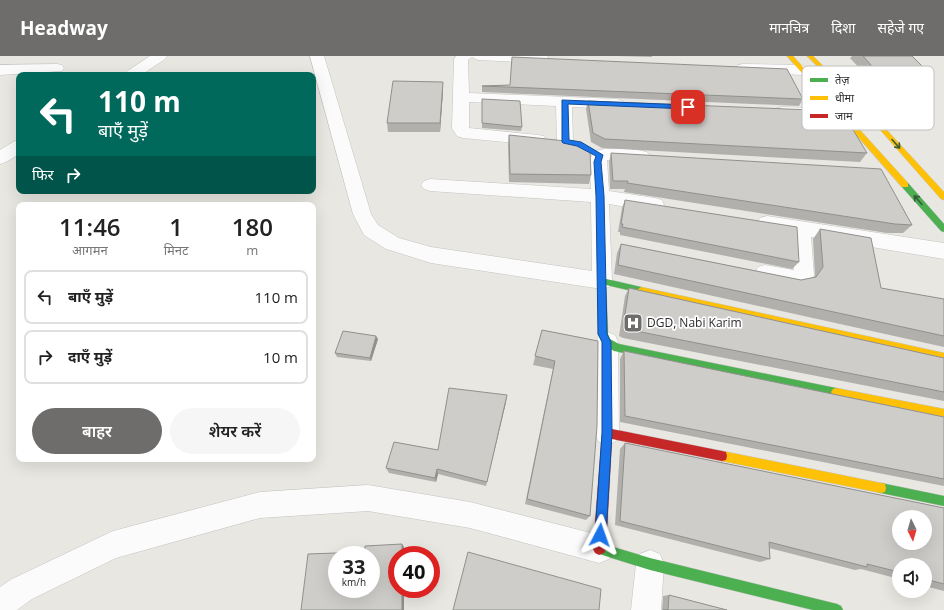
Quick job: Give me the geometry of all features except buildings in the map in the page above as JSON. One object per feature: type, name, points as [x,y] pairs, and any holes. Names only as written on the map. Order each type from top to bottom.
[{"type":"street","points":[[136,72],[160,56]]},
{"type":"street","points":[[317,56],[362,214],[371,230],[392,244],[432,255],[602,281],[944,357]]},
{"type":"street","points":[[466,56],[461,59],[460,128],[463,132],[469,134],[583,147],[609,154],[656,157]]},
{"type":"street","points":[[478,56],[555,60]]},
{"type":"street","points":[[790,56],[801,70]]},
{"type":"street","points":[[810,56],[820,66]]},
{"type":"street","points":[[732,67],[801,70]]},
{"type":"street","points":[[0,70],[57,68]]},
{"type":"street","points":[[461,97],[636,105]]},
{"type":"street","points":[[564,102],[583,147],[598,162],[600,196],[609,242],[602,281],[603,334],[607,342],[607,433],[599,549]]},
{"type":"street","points":[[771,111],[802,112]]},
{"type":"street","points":[[856,130],[944,229]]},
{"type":"street","points":[[884,130],[942,194]]},
{"type":"street","points":[[0,158],[16,148]]},
{"type":"street","points":[[868,169],[891,171]]},
{"type":"street","points":[[430,185],[600,196],[670,207]]},
{"type":"street","points":[[747,220],[944,251]]},
{"type":"street","points":[[747,270],[793,279],[801,278],[804,275],[801,228]]},
{"type":"street","points":[[607,342],[617,348],[944,414]]},
{"type":"street","points":[[607,433],[944,501]]},
{"type":"street","points":[[0,604],[22,589],[113,545],[260,505],[368,498],[470,515],[650,564],[837,610]]},
{"type":"street","points":[[646,610],[650,564]]},
{"type":"traffic: fast","points":[[905,185],[944,229]]},
{"type":"traffic: fast","points":[[641,290],[602,281],[603,334],[607,342],[617,348],[836,392]]},
{"type":"traffic: fast","points":[[881,488],[944,501]]},
{"type":"traffic: fast","points":[[600,549],[650,564],[837,610]]},
{"type":"traffic: slow","points":[[790,56],[802,69]]},
{"type":"traffic: slow","points":[[810,56],[820,66]]},
{"type":"traffic: slow","points":[[856,130],[905,185]]},
{"type":"traffic: slow","points":[[884,130],[944,197]]},
{"type":"traffic: slow","points":[[641,290],[944,357]]},
{"type":"traffic: slow","points":[[836,392],[944,414]]},
{"type":"traffic: slow","points":[[722,456],[881,488]]},
{"type":"traffic: jam","points":[[600,549],[607,433],[722,456]]},
{"type":"place","name":"DGD, Nabi Karim","points":[[633,323]]},
{"type":"route","points":[[600,535],[607,433],[607,342],[603,334],[598,162],[600,155],[578,144],[565,142],[564,102],[688,107]]}]
